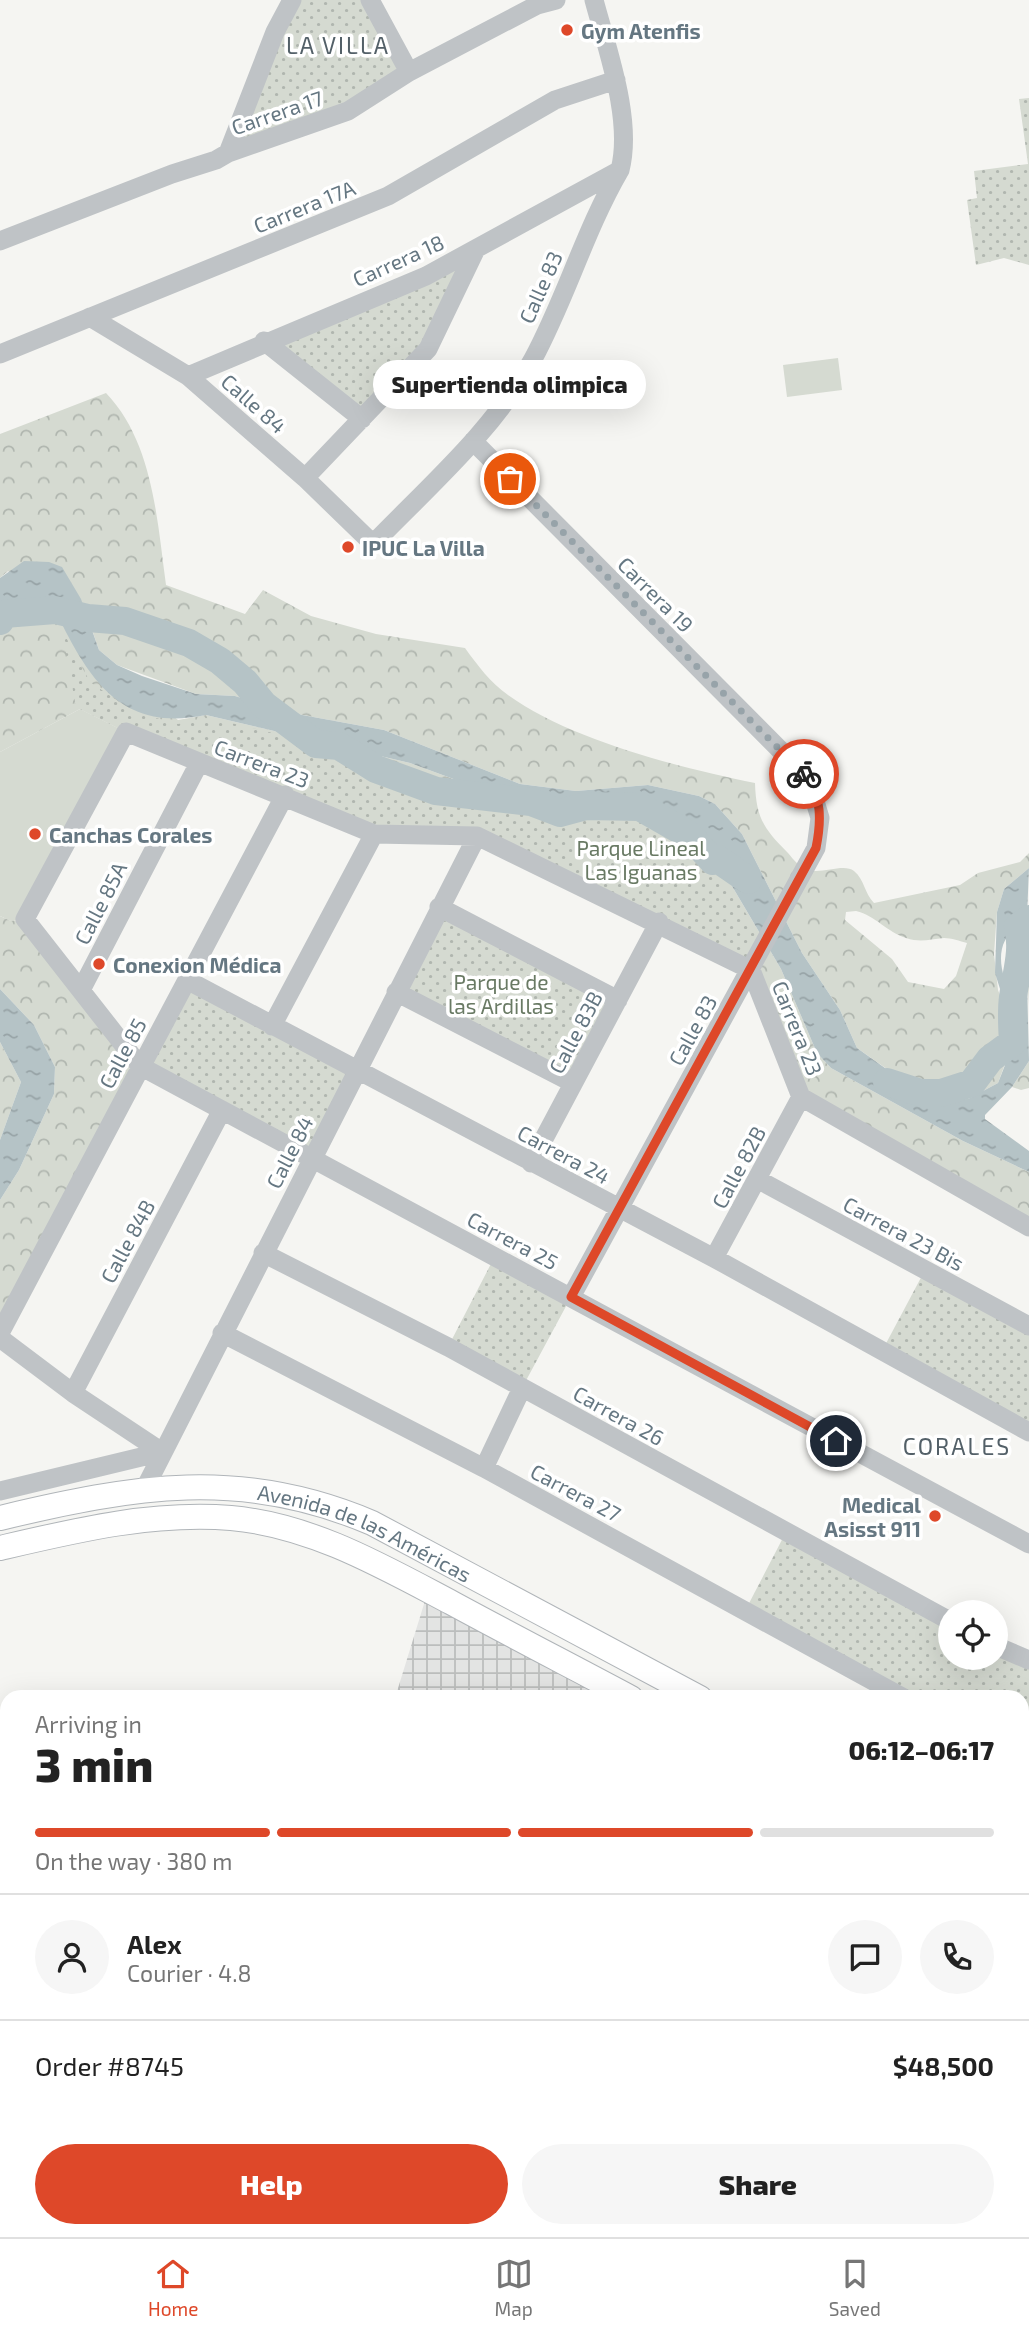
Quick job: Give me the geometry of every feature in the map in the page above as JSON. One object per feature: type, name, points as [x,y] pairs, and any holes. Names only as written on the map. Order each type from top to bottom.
[{"type":"main road","name":"Avenida de las Américas","points":[[0,1518],[97,1495],[144,1490],[232,1487],[272,1493],[338,1509],[372,1523],[685,1690]]},
{"type":"main road","name":"Avenida de las Américas","points":[[0,1548],[102,1524],[149,1518],[231,1518],[301,1532],[363,1556],[616,1690]]},
{"type":"street","points":[[228,153],[275,32],[292,0]]},
{"type":"street","points":[[370,0],[409,72]]},
{"type":"street","name":"Carrera 17","points":[[0,241],[172,174],[216,160],[228,153],[348,111],[409,72],[537,5],[556,0]]},
{"type":"street","name":"Calle 83","points":[[373,544],[473,441],[533,359],[620,170],[622,140],[616,80],[594,0]]},
{"type":"street","name":"Carrera 17A","points":[[0,354],[388,196],[555,100],[616,80]]},
{"type":"street","name":"Carrera 18","points":[[188,376],[264,341],[426,276],[620,170]]},
{"type":"street","points":[[305,478],[428,349],[476,249]]},
{"type":"street","name":"Calle 84","points":[[90,317],[188,376],[305,478],[373,544]]},
{"type":"street","points":[[264,341],[362,419]]},
{"type":"street","name":"Carrera 19","points":[[473,441],[808,778]]},
{"type":"street","name":"Carrera 23","points":[[25,919],[126,732],[285,795],[374,834],[477,836],[659,922],[755,963],[801,1097],[1029,1227]]},
{"type":"street","name":"Calle 85A","points":[[81,990],[199,763]]},
{"type":"street","name":"Calle 83","points":[[571,1297],[816,848],[820,827],[819,806],[808,778]]},
{"type":"street","name":"Calle 85","points":[[0,1335],[285,795]]},
{"type":"street","points":[[272,1026],[374,834]]},
{"type":"street","name":"Calle 84","points":[[144,1490],[477,836]]},
{"type":"street","points":[[439,907],[618,1000]]},
{"type":"street","name":"Carrera 25","points":[[25,919],[140,1066],[1029,1544]]},
{"type":"street","name":"Calle 83B","points":[[531,1163],[659,922]]},
{"type":"street","name":"Carrera 24","points":[[187,980],[714,1258],[1029,1432]]},
{"type":"street","points":[[396,992],[573,1083]]},
{"type":"street","name":"Calle 82B","points":[[714,1258],[801,1097]]},
{"type":"street","name":"Calle 84B","points":[[72,1393],[222,1110]]},
{"type":"street","name":"Carrera 23 Bis","points":[[757,1179],[1029,1326]]},
{"type":"street","name":"Carrera 26","points":[[263,1253],[522,1388],[938,1614]]},
{"type":"street","name":"Carrera 27","points":[[222,1333],[484,1468],[889,1690]]},
{"type":"street","points":[[0,1335],[72,1393],[162,1452]]},
{"type":"street","points":[[484,1468],[522,1388]]},
{"type":"street","points":[[0,1490],[130,1462],[162,1452]]},
{"type":"street","points":[[1008,1651],[1029,1660]]},
{"type":"shaded area","points":[[428,1591],[615,1690],[397,1690]]},
{"type":"green space","points":[[292,0],[370,0],[409,72],[348,111],[228,153]]},
{"type":"green space","points":[[1029,98],[1029,265],[1004,258],[976,265],[967,200],[977,198],[974,171],[1028,164],[1019,99]]},
{"type":"green space","points":[[476,249],[439,329],[362,419],[264,341]]},
{"type":"green space","points":[[838,358],[842,390],[787,397],[783,365]]},
{"type":"green space","points":[[106,393],[134,434],[143,458],[155,508],[166,585],[245,614],[263,590],[311,616],[376,634],[465,648],[485,673],[508,695],[562,726],[627,750],[755,783],[757,805],[763,822],[797,863],[814,871],[845,868],[854,871],[874,903],[960,885],[978,873],[1020,862],[1029,853],[1029,868],[1004,889],[997,912],[994,954],[998,990],[1012,1027],[1013,1042],[998,1083],[968,1099],[939,1100],[921,1093],[857,1048],[840,1010],[802,953],[742,834],[715,804],[699,796],[648,785],[576,791],[520,784],[384,730],[286,712],[235,696],[196,694],[117,665],[99,650],[88,618],[8,571],[0,578],[0,434]],"holes":[[[846,912],[863,913],[906,938],[947,938],[967,943],[956,976],[944,989],[908,982],[892,959],[845,920]]]},
{"type":"green space","points":[[34,601],[55,610],[63,625],[178,720],[206,715],[410,763],[467,784],[528,812],[560,813],[618,805],[663,814],[716,859],[781,969],[817,1053],[831,1068],[963,1141],[1029,1172],[1029,1227],[801,1097],[751,970],[477,836],[126,732],[80,709],[0,752],[0,621],[17,604]]},
{"type":"green space","name":"Parque Lineal Las Iguanas","points":[[62,630],[90,682],[134,712],[178,724],[206,718],[390,761],[460,785],[523,814],[577,813],[620,808],[662,818],[713,861],[763,941],[750,965],[485,832],[375,830],[120,729],[76,707]]},
{"type":"green space","name":"Canchas Corales","points":[[80,709],[126,732],[25,919],[11,921],[0,916],[0,752]]},
{"type":"green space","name":"Parque de las Ardillas","points":[[439,907],[618,1000],[573,1083],[396,992]]},
{"type":"green space","points":[[0,916],[11,921],[25,919],[140,1066],[0,1333],[0,1200],[19,1170],[54,1094],[55,1067],[34,1025],[0,989]]},
{"type":"green space","points":[[1029,918],[1029,1005],[1026,941]]},
{"type":"green space","points":[[187,980],[356,1071],[311,1158],[140,1066]]},
{"type":"green space","points":[[0,1042],[21,1082],[0,1140]]},
{"type":"green space","points":[[1029,1061],[1029,1088],[1021,1090],[1012,1087]]},
{"type":"green space","points":[[495,1256],[571,1297],[522,1388],[448,1347]]},
{"type":"green space","points":[[925,1270],[1029,1326],[1029,1432],[882,1351]]},
{"type":"green space","points":[[786,1532],[938,1614],[938,1670],[1008,1670],[1008,1651],[1029,1660],[1029,1690],[891,1690],[745,1611]]},
{"type":"water","points":[[24,561],[49,562],[62,567],[81,599],[99,650],[117,665],[196,694],[235,696],[286,712],[384,730],[520,784],[576,791],[648,785],[699,796],[715,804],[742,834],[802,953],[840,1010],[857,1048],[920,1093],[939,1100],[968,1099],[998,1083],[1007,1060],[1013,1042],[1012,1027],[995,973],[997,912],[1004,889],[1029,868],[1026,941],[1029,1061],[1012,1087],[985,1115],[985,1119],[1029,1151],[1029,1172],[963,1141],[831,1068],[817,1053],[781,969],[716,859],[663,814],[618,805],[560,813],[528,812],[467,784],[410,763],[206,715],[176,718],[151,716],[129,708],[111,695],[95,678],[80,658],[55,610],[24,603],[11,608],[0,621],[0,578]],"holes":[[[1019,927],[1022,934],[1021,961],[1013,996],[1004,978],[1002,949],[1005,940]]]},
{"type":"water","points":[[0,989],[34,1025],[55,1067],[54,1094],[19,1170],[0,1200],[0,1140],[21,1082],[0,1042]]},
{"type":"waterway","points":[[0,621],[4,614],[55,610],[88,618],[125,621],[189,643],[220,661],[245,682],[264,705],[316,744],[339,746],[376,769],[436,791],[531,802],[560,813],[586,806],[640,807],[689,835],[713,861],[716,858],[748,880]]},
{"type":"waterway","points":[[887,1082],[921,1093],[941,1093],[972,1083],[990,1059],[1013,1042],[1012,1003],[1020,953],[1018,927],[1029,919]]},
{"type":"way so far","points":[[510,479],[804,774]]},
{"type":"place","name":"Gym Atenfis","points":[[567,30]]},
{"type":"place","name":"Supertienda olimpica","points":[[510,479]]},
{"type":"place","name":"IPUC La Villa","points":[[348,547]]},
{"type":"place","name":"Canchas Corales","points":[[35,834]]},
{"type":"place","name":"Conexion Médica","points":[[99,964]]},
{"type":"place","name":"Medical Asisst 911","points":[[935,1516]]},
{"type":"district","name":"LA VILLA","points":[[338,45]]},
{"type":"district","name":"CORALES","points":[[957,1446]]},
{"type":"route","points":[[804,774],[819,806],[820,827],[816,848],[571,1297],[836,1441]]}]
